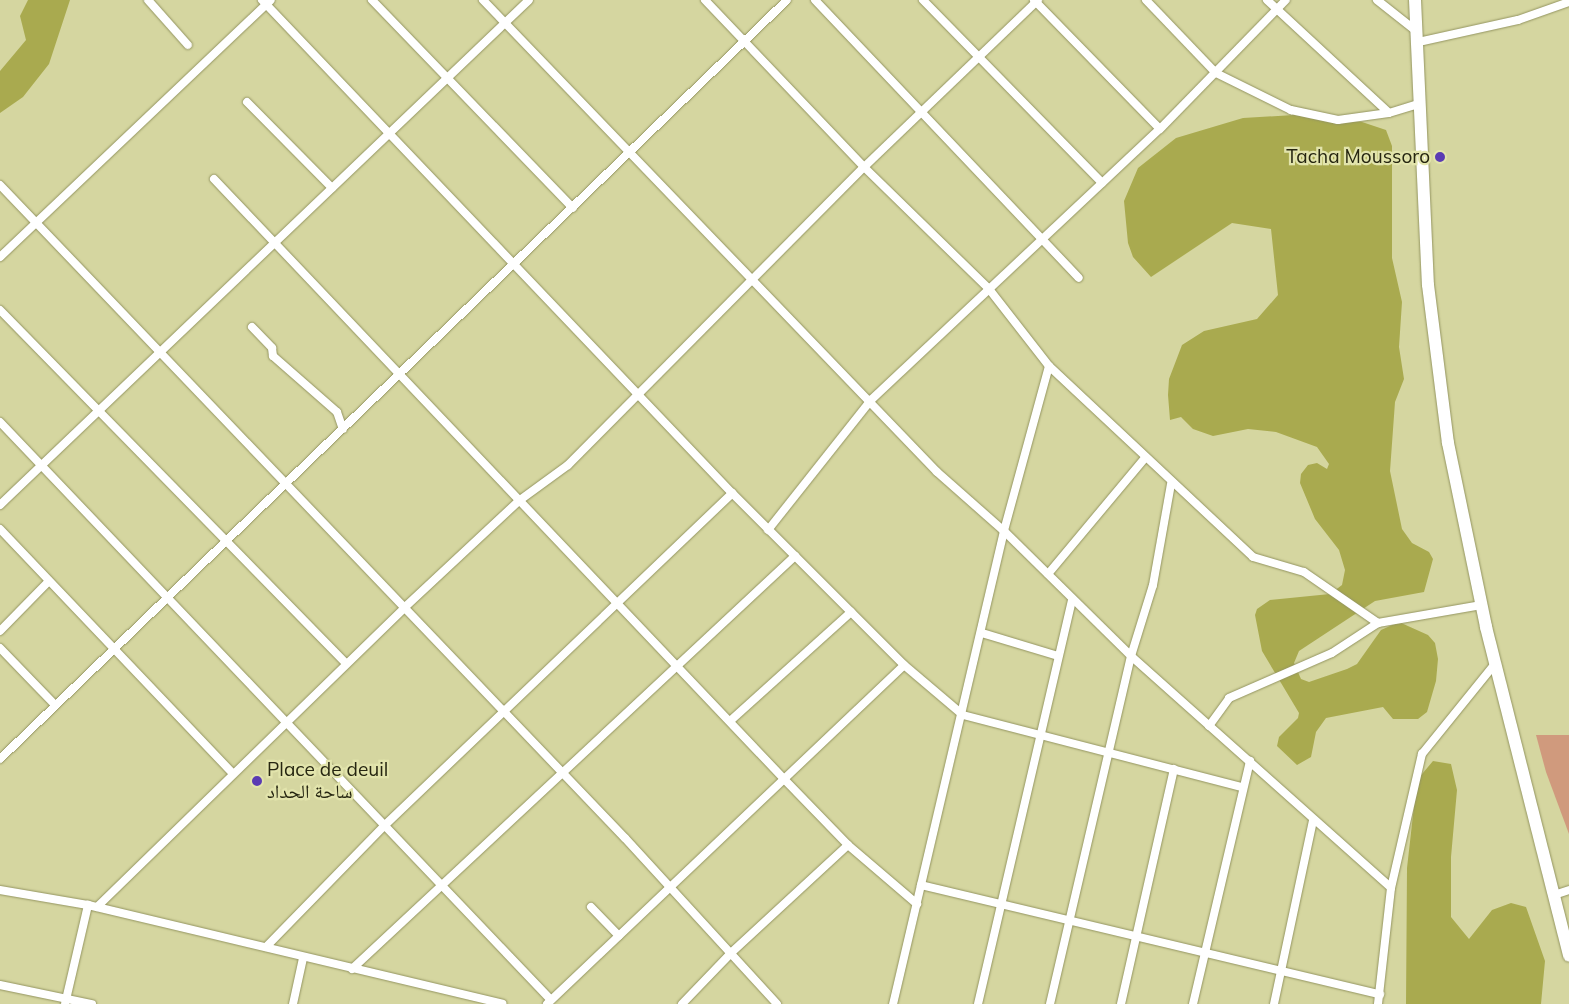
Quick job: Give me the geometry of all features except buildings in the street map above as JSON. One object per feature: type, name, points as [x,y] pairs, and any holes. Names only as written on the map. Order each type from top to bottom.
[{"type":"highway","points":[[1415,0],[1419,36]]},
{"type":"highway","points":[[1423,0],[1419,36],[1419,104],[1434,349],[1455,481],[1481,605],[1569,956]]},
{"type":"street","points":[[148,0],[188,44]]},
{"type":"street","points":[[372,0],[573,208]]},
{"type":"street","points":[[483,0],[628,153],[871,400],[938,472],[1004,531],[1131,656],[1391,888]]},
{"type":"street","points":[[0,505],[278,243],[388,133],[505,25],[529,0]]},
{"type":"street","points":[[705,0],[864,168],[989,289],[1049,366],[1171,484],[1253,557],[1304,572],[1378,623]]},
{"type":"street","points":[[0,759],[284,483],[459,320],[513,261],[573,208],[787,0]]},
{"type":"street","points":[[815,0],[1079,278]]},
{"type":"street","points":[[923,0],[978,59],[1102,183]]},
{"type":"street","points":[[1146,0],[1216,73],[1310,117],[1338,120],[1389,113],[1419,104]]},
{"type":"street","points":[[1267,0],[1389,113]]},
{"type":"street","points":[[768,530],[871,400],[1160,129],[1286,0]]},
{"type":"street","points":[[1377,0],[1419,36],[1518,20],[1569,2]]},
{"type":"street","points":[[97,907],[404,608],[520,500],[568,466],[864,168],[923,113],[1036,1],[1160,129]]},
{"type":"street","points":[[0,257],[267,2],[388,133],[513,261],[768,530],[904,664],[963,715],[1242,787]]},
{"type":"street","points":[[247,102],[332,188]]},
{"type":"street","points":[[214,178],[278,243],[400,375],[784,779],[848,845],[917,904]]},
{"type":"street","points":[[0,185],[563,773],[732,952],[777,1004]]},
{"type":"street","points":[[0,310],[346,663]]},
{"type":"street","points":[[252,327],[272,348],[273,356],[337,412],[343,429]]},
{"type":"street","points":[[893,1004],[963,715],[1004,531],[1049,366]]},
{"type":"street","points":[[0,422],[442,885],[548,1001],[670,888],[904,664]]},
{"type":"street","points":[[1048,574],[1145,458]]},
{"type":"street","points":[[1050,1004],[1131,656],[1153,585],[1171,484]]},
{"type":"street","points":[[266,947],[384,826],[732,493]]},
{"type":"street","points":[[0,529],[112,650],[233,774]]},
{"type":"street","points":[[352,969],[796,556]]},
{"type":"street","points":[[0,631],[49,581]]},
{"type":"street","points":[[978,1004],[1072,598]]},
{"type":"street","points":[[1210,726],[1229,698],[1332,653],[1378,623],[1481,605]]},
{"type":"street","points":[[730,721],[851,612]]},
{"type":"street","points":[[982,632],[1058,656]]},
{"type":"street","points":[[0,648],[55,705]]},
{"type":"street","points":[[1378,1004],[1391,888],[1422,754],[1495,664]]},
{"type":"street","points":[[1193,1004],[1242,787],[1250,761]]},
{"type":"street","points":[[1121,1004],[1174,769]]},
{"type":"street","points":[[1274,1004],[1313,820]]},
{"type":"street","points":[[682,1004],[732,952],[848,845]]},
{"type":"street","points":[[921,886],[1136,934],[1380,994]]},
{"type":"street","points":[[0,890],[97,907],[266,947],[303,958],[502,1004]]},
{"type":"street","points":[[1554,895],[1569,890]]},
{"type":"street","points":[[66,1002],[88,905]]},
{"type":"street","points":[[591,907],[619,936]]},
{"type":"street","points":[[293,1004],[303,958]]},
{"type":"street","points":[[0,985],[66,1002],[92,1004]]},
{"type":"shaded area","points":[[28,0],[70,0],[49,64],[23,97],[0,113],[0,71],[26,40],[20,16]]},
{"type":"shaded area","points":[[1294,115],[1362,122],[1386,130],[1392,146],[1392,258],[1402,302],[1399,347],[1404,379],[1395,402],[1390,471],[1402,529],[1412,543],[1429,552],[1433,559],[1424,592],[1375,601],[1299,651],[1294,663],[1301,679],[1309,682],[1347,669],[1357,664],[1381,630],[1399,622],[1428,635],[1435,643],[1438,659],[1436,681],[1427,712],[1418,719],[1393,719],[1383,707],[1326,718],[1316,732],[1311,757],[1297,765],[1277,746],[1279,737],[1298,718],[1299,713],[1262,651],[1255,615],[1257,609],[1270,600],[1330,594],[1342,585],[1345,570],[1339,550],[1315,519],[1300,483],[1301,474],[1308,465],[1317,463],[1327,469],[1329,464],[1317,447],[1276,432],[1248,429],[1213,436],[1193,429],[1181,417],[1170,420],[1168,395],[1169,379],[1182,345],[1204,331],[1257,319],[1278,295],[1271,229],[1232,223],[1151,277],[1133,257],[1128,243],[1124,201],[1138,168],[1176,138],[1243,118]]},
{"type":"shaded area","points":[[1536,735],[1569,735],[1569,834],[1546,772]]},
{"type":"shaded area","points":[[1433,761],[1451,764],[1457,790],[1451,857],[1451,917],[1469,939],[1492,910],[1511,903],[1526,907],[1545,961],[1541,1004],[1406,1004],[1407,868],[1417,780]]},
{"type":"place","name":"Tacha Moussoro","points":[[1440,157]]},
{"type":"place","name":"Place de deuil ساحة الحداد","points":[[257,781]]}]
